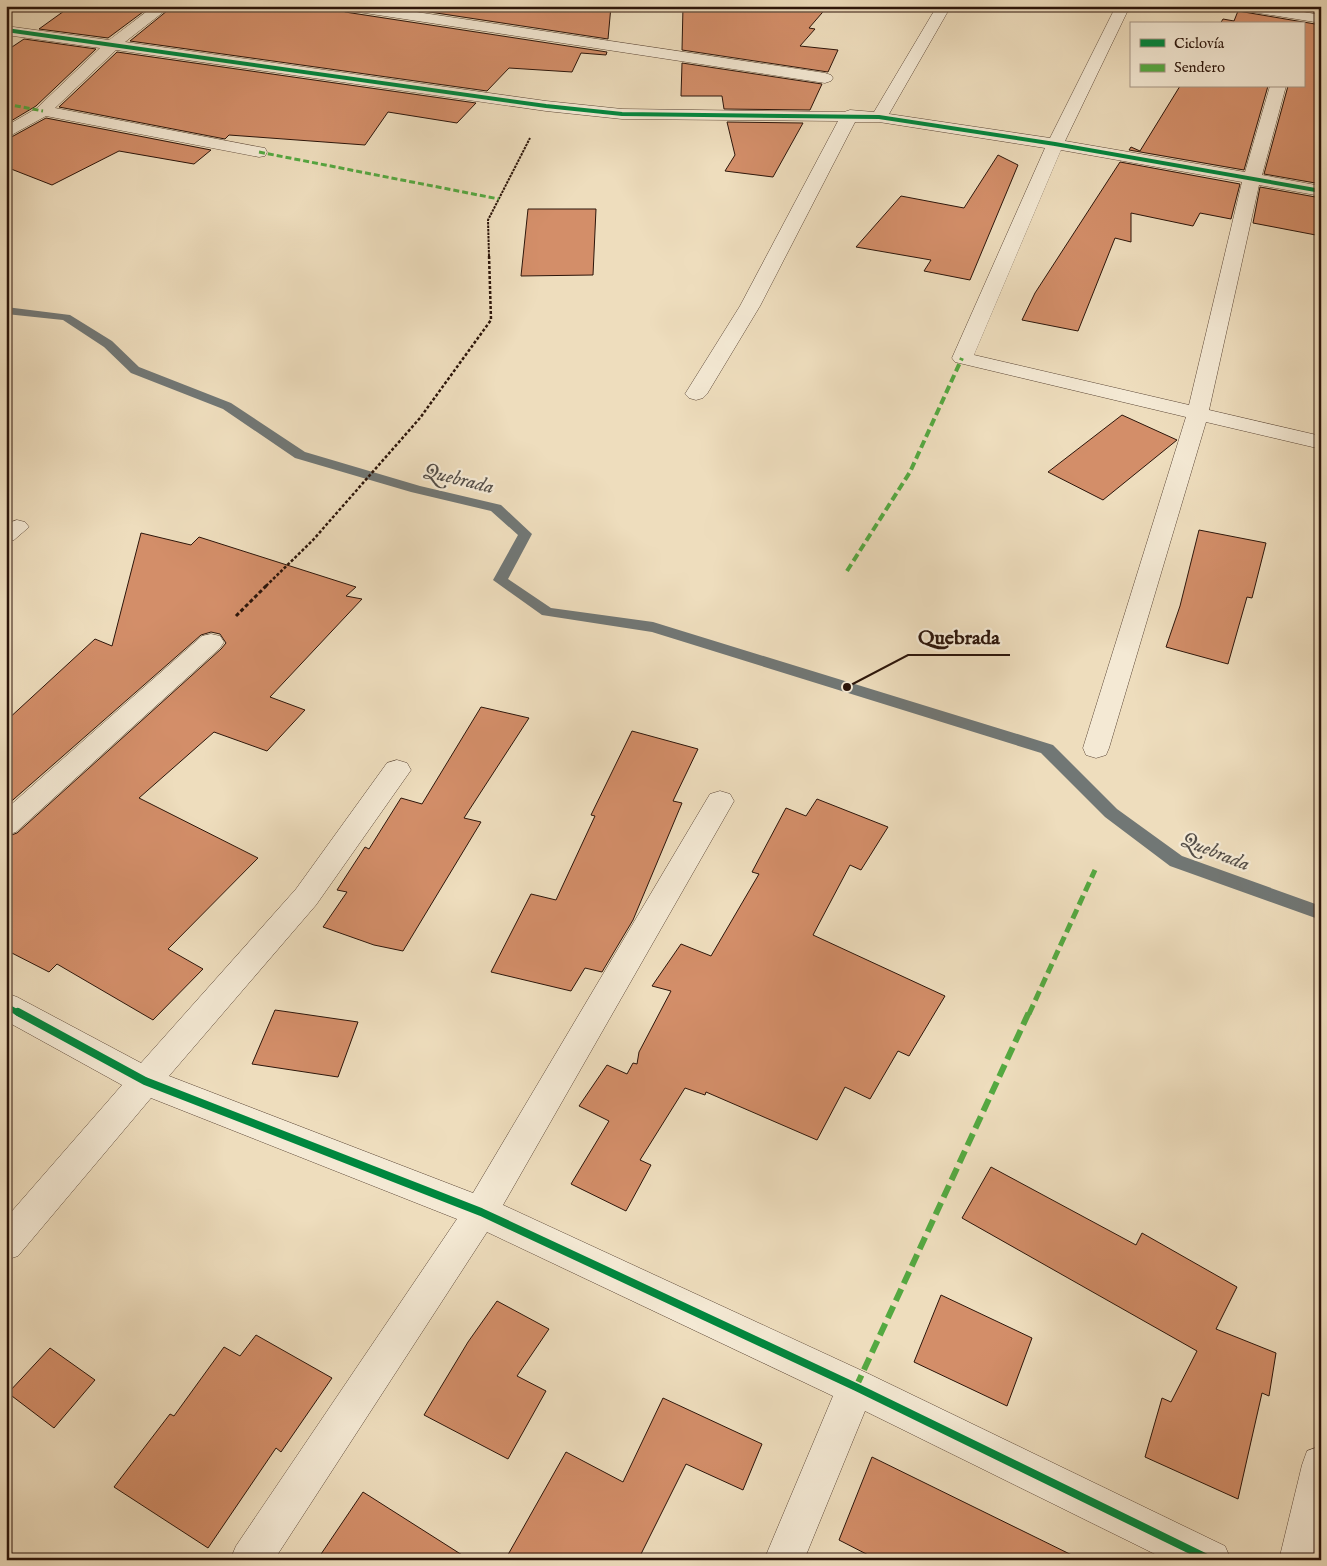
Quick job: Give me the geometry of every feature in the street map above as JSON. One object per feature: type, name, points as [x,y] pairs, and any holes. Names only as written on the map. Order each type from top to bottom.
[{"type":"street","points":[[6,133],[43,111],[112,45],[164,6]]},
{"type":"street","points":[[345,6],[825,78]]},
{"type":"street","points":[[879,117],[944,6]]},
{"type":"street","points":[[1123,6],[1055,144],[962,358],[1321,443]]},
{"type":"street","points":[[1240,6],[1321,19]]},
{"type":"street","points":[[6,30],[546,106],[622,114],[850,115],[879,117],[1055,144],[1321,191]]},
{"type":"street","points":[[1096,748],[1197,415],[1252,179],[1277,88]]},
{"type":"street","points":[[43,111],[259,152]]},
{"type":"street","points":[[696,394],[750,306],[850,115]]},
{"type":"street","points":[[6,826],[211,642]]},
{"type":"street","points":[[6,1244],[306,897],[397,770]]},
{"type":"street","points":[[250,1560],[481,1212],[720,802]]},
{"type":"street","points":[[6,1006],[145,1081],[481,1212],[856,1386],[1211,1560]]},
{"type":"street","points":[[784,1560],[856,1386]]},
{"type":"street","points":[[1299,1560],[1321,1465]]},
{"type":"path","points":[[211,642],[313,540],[420,418],[491,320],[488,220],[546,106]]},
{"type":"building","points":[[71,6],[151,6],[108,38],[39,29]]},
{"type":"building","points":[[173,6],[336,6],[345,12],[607,52],[606,55],[581,53],[572,72],[509,68],[487,91],[130,41]]},
{"type":"building","points":[[390,6],[611,6],[608,39]]},
{"type":"building","points":[[683,6],[828,6],[809,28],[815,29],[800,46],[838,50],[828,72],[682,50]]},
{"type":"building","points":[[1238,11],[1303,22],[1221,22],[1223,19],[1234,21]]},
{"type":"building","points":[[1304,22],[1321,25],[1321,184],[1264,174],[1287,88],[1304,88]]},
{"type":"building","points":[[24,39],[96,49],[36,106],[6,124],[6,51]]},
{"type":"building","points":[[117,52],[476,103],[457,123],[388,112],[365,145],[229,135],[225,139],[59,107]]},
{"type":"building","points":[[682,63],[822,84],[810,110],[724,109],[722,96],[681,96]]},
{"type":"building","points":[[1179,88],[1267,88],[1244,170],[1129,150],[1131,147],[1140,151]]},
{"type":"building","points":[[46,118],[211,150],[194,164],[119,151],[52,185],[6,167],[6,140]]},
{"type":"building","points":[[727,122],[803,123],[773,177],[725,171],[735,155]]},
{"type":"building","points":[[998,155],[1018,165],[970,280],[924,271],[931,260],[856,247],[901,196],[964,208]]},
{"type":"building","points":[[1120,162],[1240,184],[1231,219],[1200,213],[1193,226],[1131,213],[1131,242],[1115,238],[1078,331],[1022,320],[1035,293]]},
{"type":"building","points":[[1260,187],[1321,198],[1321,236],[1253,223]]},
{"type":"building","points":[[528,209],[596,209],[593,275],[521,276]]},
{"type":"building","points":[[1122,415],[1177,440],[1103,500],[1048,472]]},
{"type":"building","points":[[1199,530],[1266,543],[1252,598],[1247,597],[1228,664],[1166,647],[1180,606]]},
{"type":"building","points":[[141,533],[191,545],[199,537],[356,587],[346,596],[362,599],[270,697],[305,710],[267,751],[214,732],[139,798],[258,858],[168,949],[203,969],[153,1020],[57,964],[49,972],[6,950],[6,837],[17,833],[226,643],[220,634],[211,632],[201,635],[6,806],[6,721],[95,639],[112,646]]},
{"type":"building","points":[[481,707],[529,718],[464,818],[481,822],[403,951],[374,945],[323,927],[347,892],[337,890],[365,847],[369,849],[401,798],[422,804]]},
{"type":"building","points":[[632,731],[698,749],[673,801],[682,803],[633,920],[602,972],[585,968],[571,991],[491,972],[531,894],[556,900],[595,816],[591,815]]},
{"type":"building","points":[[817,799],[888,827],[861,870],[850,865],[813,935],[945,996],[909,1056],[898,1051],[870,1099],[845,1087],[817,1140],[706,1092],[705,1095],[685,1088],[640,1160],[651,1165],[626,1211],[571,1184],[609,1121],[579,1106],[607,1065],[627,1074],[633,1063],[637,1064],[639,1052],[671,991],[652,986],[681,944],[711,956],[759,874],[752,872],[786,808],[806,816]]},
{"type":"building","points":[[275,1010],[358,1022],[338,1077],[252,1064]]},
{"type":"building","points":[[991,1167],[1136,1245],[1142,1233],[1237,1287],[1216,1329],[1276,1353],[1269,1396],[1262,1393],[1238,1499],[1145,1457],[1162,1398],[1171,1402],[1197,1351],[962,1218]]},
{"type":"building","points":[[941,1295],[1032,1338],[1007,1406],[914,1362]]},
{"type":"building","points":[[497,1301],[549,1329],[517,1376],[546,1391],[508,1459],[424,1415],[468,1342]]},
{"type":"building","points":[[256,1335],[332,1378],[281,1452],[276,1448],[208,1548],[114,1487],[170,1414],[174,1416],[224,1347],[240,1356]]},
{"type":"building","points":[[50,1348],[95,1380],[54,1428],[8,1393]]},
{"type":"building","points":[[663,1398],[762,1444],[743,1490],[686,1464],[638,1560],[505,1560],[566,1452],[623,1482]]},
{"type":"building","points":[[872,1457],[1082,1560],[878,1560],[839,1540]]},
{"type":"building","points":[[363,1492],[470,1560],[317,1560]]},
{"type":"waterway","name":"Quebrada","points":[[6,310],[66,317],[108,344],[135,370],[227,406],[300,455],[416,489],[496,508],[525,534],[500,580],[547,612],[653,627],[1047,749],[1111,813],[1176,861],[1321,913]]},
{"type":"marked path","points":[[6,104],[43,111]]},
{"type":"marked path","points":[[259,152],[499,199]]},
{"type":"marked path","points":[[847,571],[910,472],[962,358]]},
{"type":"marked path","points":[[856,1387],[1095,870]]},
{"type":"cycle path","points":[[6,30],[546,106],[622,114],[879,117],[1055,144],[1321,191]]},
{"type":"cycle path","points":[[6,1006],[145,1081],[481,1212],[856,1387],[1211,1560]]},
{"type":"place","name":"Quebrada","points":[[847,687]]}]
